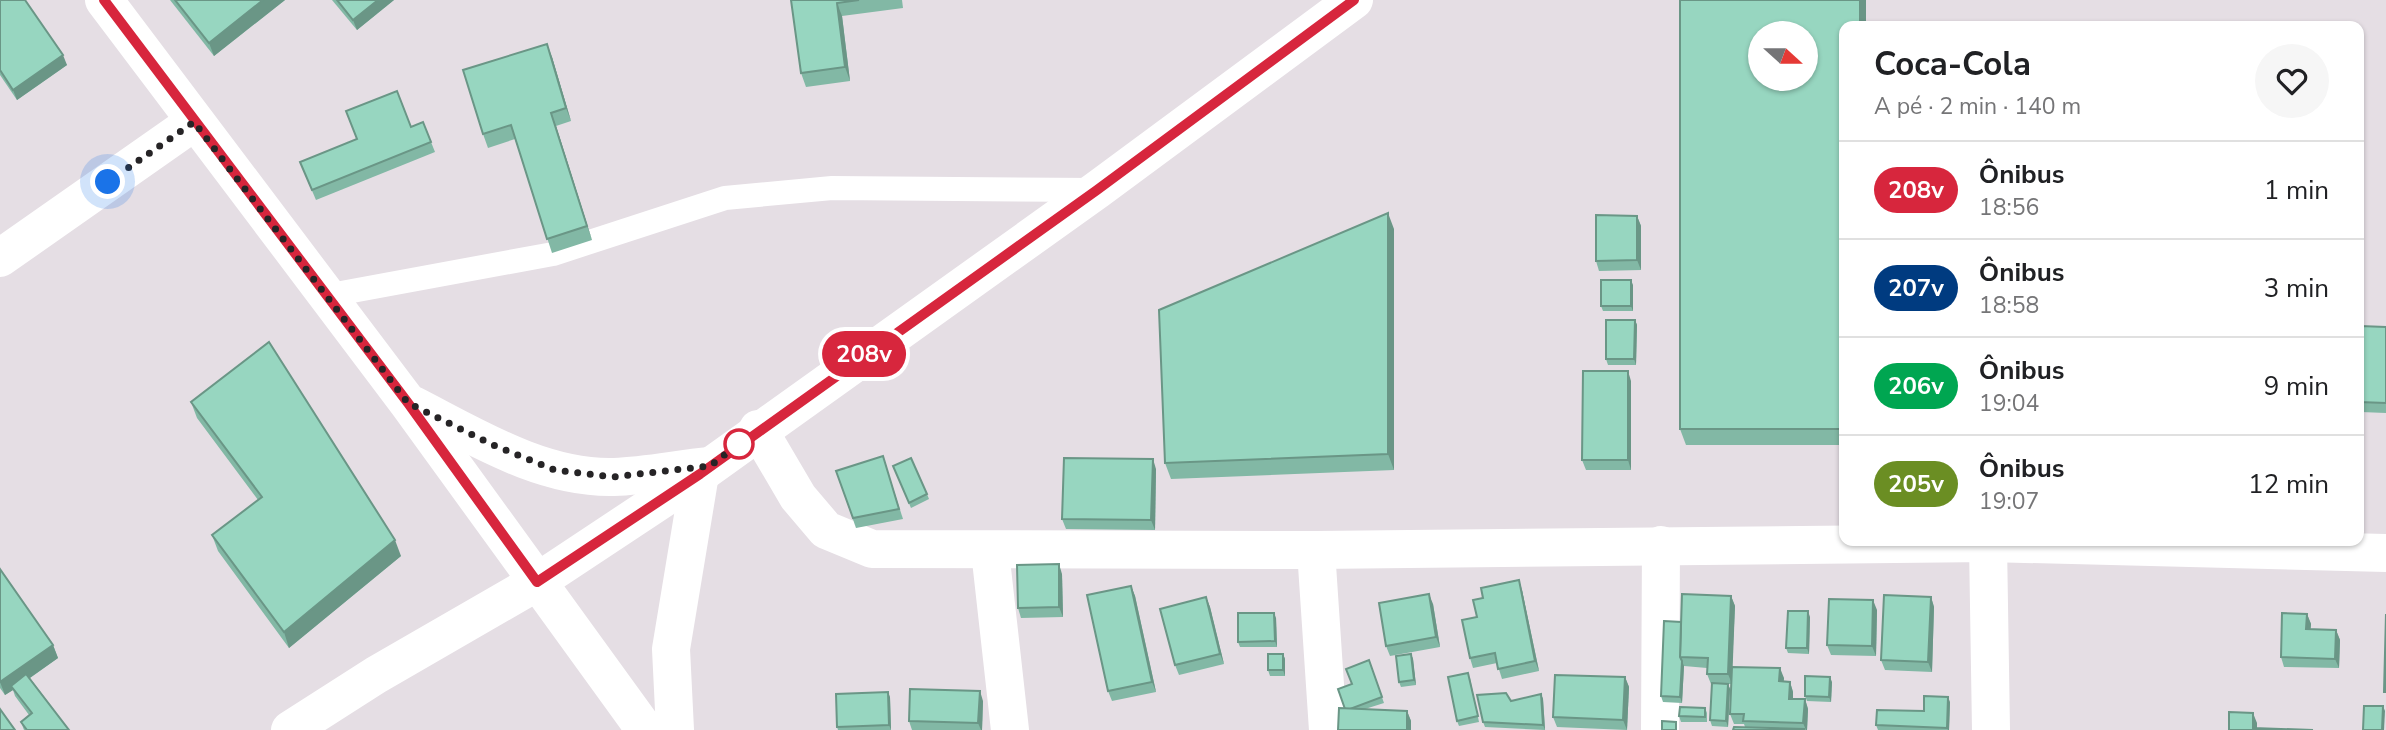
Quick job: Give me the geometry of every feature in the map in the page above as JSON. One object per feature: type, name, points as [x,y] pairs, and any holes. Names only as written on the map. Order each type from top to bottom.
[{"type":"street","points":[[104,0],[408,403],[645,730]]},
{"type":"street","points":[[290,730],[376,675],[537,582],[705,470],[758,429],[1097,190],[1354,0]]},
{"type":"street","points":[[0,258],[194,122]]},
{"type":"street","points":[[408,403],[493,445],[555,470],[612,477],[705,470]]},
{"type":"street","points":[[758,429],[798,497],[826,530],[872,549],[1316,550],[1839,544]]},
{"type":"street","points":[[675,730],[671,649],[705,470]]},
{"type":"street","points":[[1660,730],[1661,545]]},
{"type":"street","points":[[1988,546],[1991,730]]},
{"type":"street","points":[[2076,546],[2386,553]]},
{"type":"street","points":[[1316,550],[1328,730]]},
{"type":"street","points":[[990,551],[1010,730]]},
{"type":"lane","points":[[325,296],[553,254],[725,198],[832,188],[1097,190]]},
{"type":"building","points":[[0,0],[25,0],[63,55],[13,90],[0,70]]},
{"type":"building","points":[[175,0],[263,0],[209,43]]},
{"type":"building","points":[[337,0],[378,0],[353,20]]},
{"type":"building","points":[[791,0],[859,0],[837,3],[845,67],[801,73]]},
{"type":"building","points":[[1680,0],[1860,0],[1860,21],[1839,21],[1839,429],[1680,429]]},
{"type":"building","points":[[547,44],[566,108],[551,113],[587,226],[547,239],[511,125],[483,134],[463,70]]},
{"type":"building","points":[[397,91],[411,127],[423,122],[431,142],[312,190],[300,162],[357,139],[346,111]]},
{"type":"building","points":[[1388,213],[1388,454],[1165,463],[1159,310]]},
{"type":"building","points":[[1596,215],[1637,216],[1637,260],[1596,261]]},
{"type":"building","points":[[1601,280],[1631,280],[1631,306],[1601,306]]},
{"type":"building","points":[[1606,320],[1635,320],[1634,359],[1606,359]]},
{"type":"building","points":[[2364,326],[2386,327],[2386,403],[2364,402]]},
{"type":"building","points":[[269,342],[395,540],[284,632],[212,535],[262,497],[191,402]]},
{"type":"building","points":[[1583,371],[1628,371],[1628,460],[1582,460]]},
{"type":"building","points":[[883,456],[899,509],[853,518],[836,471]]},
{"type":"building","points":[[911,458],[927,494],[909,503],[893,466]]},
{"type":"building","points":[[1064,458],[1153,459],[1151,520],[1062,519]]},
{"type":"building","points":[[1059,564],[1059,607],[1018,608],[1017,565]]},
{"type":"building","points":[[0,569],[53,645],[0,682]]},
{"type":"building","points":[[1519,580],[1535,661],[1498,669],[1495,653],[1470,658],[1462,620],[1477,617],[1473,600],[1483,598],[1481,588]]},
{"type":"building","points":[[1131,586],[1152,682],[1108,691],[1087,595]]},
{"type":"building","points":[[1429,594],[1436,637],[1386,646],[1379,603]]},
{"type":"building","points":[[1682,594],[1731,596],[1728,674],[1707,674],[1708,658],[1680,657]]},
{"type":"building","points":[[1884,595],[1931,597],[1928,662],[1881,660]]},
{"type":"building","points":[[1206,597],[1220,654],[1175,665],[1160,609]]},
{"type":"building","points":[[1829,599],[1873,600],[1872,646],[1827,645]]},
{"type":"building","points":[[1788,611],[1808,611],[1807,648],[1786,648]]},
{"type":"building","points":[[1238,613],[1274,613],[1275,641],[1238,642]]},
{"type":"building","points":[[2282,613],[2307,614],[2306,629],[2336,630],[2335,659],[2281,657]]},
{"type":"building","points":[[2386,614],[2386,692],[2384,692]]},
{"type":"building","points":[[1664,621],[1681,622],[1680,697],[1661,696]]},
{"type":"building","points":[[1268,654],[1283,654],[1283,670],[1268,670]]},
{"type":"building","points":[[1411,654],[1414,680],[1399,682],[1396,656]]},
{"type":"building","points":[[1369,660],[1382,697],[1345,709],[1338,689],[1352,684],[1346,669]]},
{"type":"building","points":[[1732,667],[1780,668],[1779,681],[1790,682],[1789,699],[1805,699],[1803,723],[1743,721],[1744,714],[1730,714]]},
{"type":"building","points":[[1468,673],[1478,716],[1457,721],[1448,677]]},
{"type":"building","points":[[26,674],[69,730],[27,730],[21,722],[32,713],[11,686]]},
{"type":"building","points":[[1555,675],[1625,677],[1623,720],[1553,717]]},
{"type":"building","points":[[1805,676],[1830,677],[1829,697],[1805,696]]},
{"type":"building","points":[[1712,683],[1728,684],[1726,721],[1710,720]]},
{"type":"building","points":[[910,689],[980,691],[978,723],[909,721]]},
{"type":"building","points":[[888,692],[889,725],[837,727],[836,694]]},
{"type":"building","points":[[1506,693],[1511,701],[1541,694],[1543,725],[1483,722],[1477,695]]},
{"type":"building","points":[[1924,696],[1948,697],[1947,728],[1876,725],[1877,710],[1924,711]]},
{"type":"building","points":[[2364,706],[2383,706],[2382,730],[2363,730]]},
{"type":"building","points":[[1680,707],[1705,708],[1705,717],[1679,716]]},
{"type":"building","points":[[1339,708],[1407,711],[1407,730],[1338,730]]},
{"type":"building","points":[[0,709],[15,730],[0,730]]},
{"type":"building","points":[[2229,712],[2253,713],[2253,728],[2313,730],[2229,730]]},
{"type":"building","points":[[1662,721],[1676,722],[1676,730],[1662,730]]},
{"type":"building","points":[[1734,727],[1805,729],[1733,730]]},
{"type":"bus line","name":"208v","points":[[104,0],[408,403],[537,582],[700,474],[758,429],[1097,190],[1354,0]]},
{"type":"route","points":[[108,182],[194,122],[408,403],[493,445],[555,470],[612,477],[710,466],[744,440],[739,444]]}]
